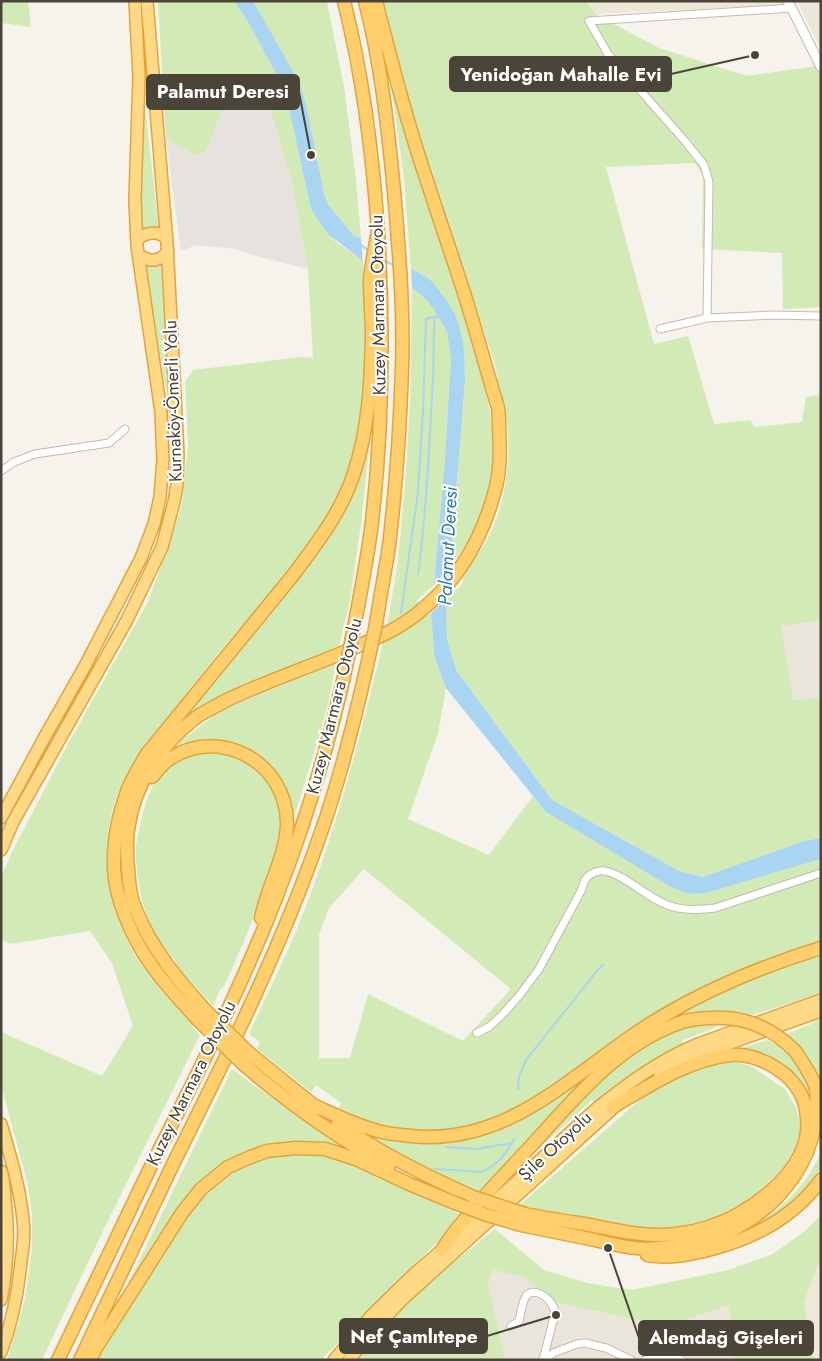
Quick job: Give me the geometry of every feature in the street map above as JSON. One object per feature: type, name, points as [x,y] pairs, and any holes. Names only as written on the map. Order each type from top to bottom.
[{"type":"highway","name":"Kurnaköy-Ömerli Yolu","points":[[1,818],[85,666],[141,558],[154,524],[160,497],[163,460],[161,412],[136,240],[135,200],[139,76],[135,1]]},
{"type":"highway","name":"Kurnaköy-Ömerli Yolu","points":[[1,850],[13,822],[127,620],[162,547],[177,485],[178,454],[167,245],[147,1]]},
{"type":"highway","name":"Kuzey Marmara Otoyolu","points":[[58,1360],[250,963],[302,828],[323,761],[343,681],[371,530],[380,420],[382,352],[376,280],[378,232],[375,184],[363,96],[350,23],[344,1]]},
{"type":"highway","name":"Kuzey Marmara Otoyolu","points":[[80,1360],[274,955],[296,901],[320,837],[344,759],[376,624],[389,546],[397,458],[402,368],[401,301],[390,144],[380,72],[365,1]]},
{"type":"highway","points":[[203,1017],[147,934],[134,907],[129,888],[128,831],[131,814],[145,775],[175,736],[194,718],[264,684],[387,633],[419,613],[461,568],[474,545],[485,522],[495,492],[500,468],[498,408],[463,287],[407,118],[376,1]]},
{"type":"highway","points":[[136,240],[143,235],[154,233],[164,236],[167,245],[160,259],[142,258],[138,254]]},
{"type":"highway","points":[[376,280],[370,387],[365,432],[354,474],[340,506],[317,543],[294,574],[146,755],[128,788],[121,810],[114,868],[120,903],[134,938],[165,983],[245,1058],[273,1089],[356,1148],[455,1203]]},
{"type":"highway","points":[[131,814],[152,777],[170,759],[189,750],[212,747],[224,747],[235,750],[245,754],[264,768],[272,778],[281,794],[287,823],[284,846],[276,875],[262,911],[250,963]]},
{"type":"highway","points":[[311,1104],[358,1125],[390,1134],[421,1138],[447,1137],[490,1127],[526,1110],[542,1100],[629,1038],[681,1005],[762,968],[821,948]]},
{"type":"highway","name":"Şile Otoyolu","points":[[334,1360],[371,1316],[420,1268],[596,1108],[662,1061],[698,1044],[821,1000]]},
{"type":"highway","name":"Şile Otoyolu","points":[[348,1360],[405,1297],[613,1107],[644,1083],[679,1063],[821,1011]]},
{"type":"highway","points":[[442,1250],[462,1222],[584,1088],[617,1058],[650,1036],[685,1021],[704,1018],[726,1018],[750,1023],[778,1037],[788,1044],[804,1063],[815,1086],[820,1108],[817,1139],[810,1158],[791,1187],[777,1202],[726,1232],[712,1238],[677,1246],[658,1249],[635,1248],[523,1219]]},
{"type":"highway","points":[[90,1360],[182,1213],[201,1189],[228,1167],[267,1151],[296,1148],[325,1149],[356,1159],[407,1184],[487,1215],[652,1236],[681,1233],[708,1227],[736,1214],[766,1195],[784,1178],[797,1161],[807,1133],[805,1105],[794,1083],[768,1063],[752,1056],[730,1055],[692,1064],[663,1078],[613,1107]]},
{"type":"highway","points":[[245,1058],[344,1127],[381,1150],[442,1183],[523,1219],[566,1241],[656,1257],[674,1257],[696,1253],[733,1243],[767,1228],[786,1216],[821,1180]]},
{"type":"highway","points":[[1,1124],[16,1175],[24,1221],[19,1283],[13,1314],[1,1352]]},
{"type":"highway","points":[[1,1171],[8,1245],[1,1300]]},
{"type":"street","points":[[707,318],[709,182],[704,165],[608,54],[589,21],[790,5],[817,51],[821,67]]},
{"type":"street","points":[[660,329],[707,318],[774,315],[821,316]]},
{"type":"street","points":[[1,471],[14,462],[35,454],[110,444],[126,429]]},
{"type":"street","points":[[477,1032],[489,1027],[502,1015],[539,969],[581,891],[586,878],[595,872],[603,871],[613,874],[666,905],[681,909],[698,910],[715,908],[821,873]]},
{"type":"street","points":[[511,1326],[519,1321],[524,1299],[531,1292],[538,1292],[555,1306],[556,1313],[544,1360]]},
{"type":"street","points":[[544,1360],[577,1344],[585,1343],[606,1348],[631,1360]]},
{"type":"street","points":[[645,1360],[667,1357],[682,1360]]},
{"type":"shaded area","points":[[586,1],[781,1],[784,5],[595,14]]},
{"type":"shaded area","points":[[797,1],[821,1],[821,49]]},
{"type":"shaded area","points":[[263,85],[292,182],[308,269],[235,249],[196,245],[181,251],[166,139],[197,156],[206,151],[225,103]]},
{"type":"shaded area","points":[[821,621],[821,698],[793,700],[781,626]]},
{"type":"shaded area","points":[[821,1257],[821,1360],[813,1360],[804,1302]]},
{"type":"shaded area","points":[[493,1270],[524,1277],[558,1303],[667,1326],[729,1305],[733,1360],[505,1360],[488,1283]]},
{"type":"green space","points":[[1,1],[28,1],[31,27],[1,23]]},
{"type":"green space","points":[[158,1],[234,1],[248,22],[285,90],[311,209],[335,241],[363,261],[366,356],[361,419],[354,452],[332,509],[302,553],[225,645],[142,750],[126,779],[124,779],[115,801],[107,842],[107,863],[114,905],[121,925],[140,963],[164,995],[200,1035],[101,1235],[42,1360],[7,1360],[25,1299],[32,1250],[32,1212],[27,1181],[1,1085],[1,1032],[102,1076],[133,1026],[112,963],[90,931],[10,944],[1,939],[1,877],[68,744],[148,602],[182,505],[188,445],[185,382],[193,370],[301,357],[313,358],[308,269],[292,182],[263,85],[225,103],[206,151],[197,156],[166,139]]},
{"type":"green space","points":[[253,1],[327,2],[344,87],[355,171],[361,238],[354,236],[327,203]]},
{"type":"green space","points":[[384,1],[586,1],[595,14],[659,48],[747,76],[817,66],[821,74],[821,307],[783,309],[782,253],[702,249],[703,176],[695,163],[606,167],[654,344],[688,336],[714,424],[750,420],[755,427],[802,422],[806,397],[821,395],[821,621],[781,626],[793,700],[821,698],[821,838],[804,841],[704,877],[679,871],[552,800],[456,670],[447,639],[446,599],[463,583],[462,576],[485,543],[498,516],[508,464],[505,402],[502,401],[495,365],[476,306],[450,237],[413,116],[390,33],[392,34]]},
{"type":"green space","points":[[143,90],[159,229],[140,231]]},
{"type":"green space","points":[[392,90],[468,327],[487,397],[493,432],[493,468],[486,501],[475,533],[472,533],[462,552],[450,568],[465,381],[462,334],[449,303],[435,285],[426,277],[411,269],[404,178]]},
{"type":"green space","points":[[161,265],[174,433],[143,268]]},
{"type":"green space","points":[[412,288],[428,301],[447,331],[451,361],[445,459],[434,585],[417,600],[418,606],[387,627],[398,561],[405,485],[410,405]]},
{"type":"green space","points":[[370,439],[361,524],[350,600],[338,650],[243,684],[193,712],[174,728],[228,663],[361,469]]},
{"type":"green space","points":[[431,613],[434,653],[446,688],[438,733],[408,819],[489,855],[533,796],[546,812],[669,886],[688,894],[706,893],[821,859],[821,943],[762,963],[690,993],[656,1014],[543,1093],[500,1117],[478,1125],[428,1131],[402,1129],[370,1123],[337,1111],[341,1103],[316,1085],[311,1092],[257,1049],[260,1042],[249,1034],[293,938],[318,874],[349,775],[383,642]],"holes":[[[364,869],[511,989],[463,1041],[368,994],[350,1058],[319,1058],[319,935],[329,908]]]},
{"type":"green space","points":[[336,663],[319,737],[289,833],[286,798],[235,747],[165,758],[181,741],[215,715],[233,705]]},
{"type":"green space","points":[[214,752],[242,760],[257,769],[269,784],[280,805],[281,829],[278,851],[254,917],[223,988],[221,988],[213,1006],[175,964],[176,962],[152,926],[139,889],[136,843],[151,789],[162,773],[181,759]]},
{"type":"green space","points":[[821,953],[821,993],[750,1016],[727,1012],[713,1012],[603,1064],[581,1081],[481,1193],[473,1192],[420,1166],[361,1133],[400,1142],[422,1143],[474,1138],[500,1129],[523,1118],[545,1104],[630,1043],[671,1017],[734,986]]},
{"type":"green space","points":[[821,1018],[821,1083],[811,1062],[786,1034]]},
{"type":"green space","points":[[709,1023],[724,1024],[683,1040],[681,1045],[618,1083],[595,1103],[592,1100],[523,1163],[563,1117],[614,1067],[640,1048],[659,1038],[686,1026]]},
{"type":"green space","points":[[768,1040],[795,1059],[810,1088],[814,1110],[806,1091],[796,1077],[783,1065],[766,1055],[765,1057],[730,1051]]},
{"type":"green space","points":[[731,1062],[749,1065],[785,1089],[796,1108],[801,1127],[799,1147],[784,1167],[757,1193],[743,1203],[690,1225],[649,1230],[520,1205],[651,1090],[697,1068]]},
{"type":"green space","points":[[232,1069],[294,1114],[359,1157],[324,1146],[229,1163],[127,1292],[125,1290]]},
{"type":"green space","points":[[292,1153],[315,1154],[336,1158],[371,1172],[463,1216],[321,1360],[98,1360],[161,1256],[203,1196],[221,1179],[237,1168],[264,1159]]},
{"type":"green space","points":[[821,1153],[821,1173],[810,1189],[776,1216],[728,1240],[757,1223],[782,1205],[804,1182]]},
{"type":"green space","points":[[821,1215],[821,1257],[804,1302],[813,1360],[733,1360],[729,1305],[667,1326],[558,1303],[524,1277],[493,1270],[488,1283],[505,1360],[359,1360],[378,1333],[422,1288],[495,1229],[544,1270],[587,1283],[632,1290],[728,1270],[773,1254],[805,1231]]},
{"type":"water","points":[[234,1],[253,1],[300,84],[327,203],[354,236],[361,238],[363,261],[328,234],[311,209],[285,90],[248,22]]},
{"type":"water","points":[[411,269],[430,280],[449,303],[462,334],[464,357],[465,381],[450,568],[434,585],[451,361],[447,331],[428,301],[412,288]]},
{"type":"water","points":[[446,599],[447,639],[456,670],[552,800],[679,871],[703,877],[804,841],[821,838],[821,859],[706,893],[688,894],[669,886],[546,812],[446,688],[434,653],[431,613]]},
{"type":"waterway","name":"Palamut Deresi","points":[[361,245],[369,251]]},
{"type":"waterway","name":"Palamut Deresi","points":[[384,260],[395,266]]},
{"type":"waterway","points":[[418,574],[424,525],[435,317],[440,316]]},
{"type":"waterway","points":[[401,613],[418,492],[426,319],[435,317]]},
{"type":"waterway","points":[[518,1089],[519,1077],[526,1060],[603,965]]},
{"type":"waterway","points":[[435,1169],[481,1172],[500,1159],[514,1139]]},
{"type":"waterway","points":[[446,1147],[476,1149],[512,1143]]},
{"type":"place","name":"Yenidoğan Mahalle Evi","points":[[755,55]]},
{"type":"place","name":"Palamut Deresi","points":[[311,155]]},
{"type":"place","name":"Alemdağ Gişeleri","points":[[608,1248]]},
{"type":"place","name":"Nef Çamlıtepe","points":[[556,1315]]}]
